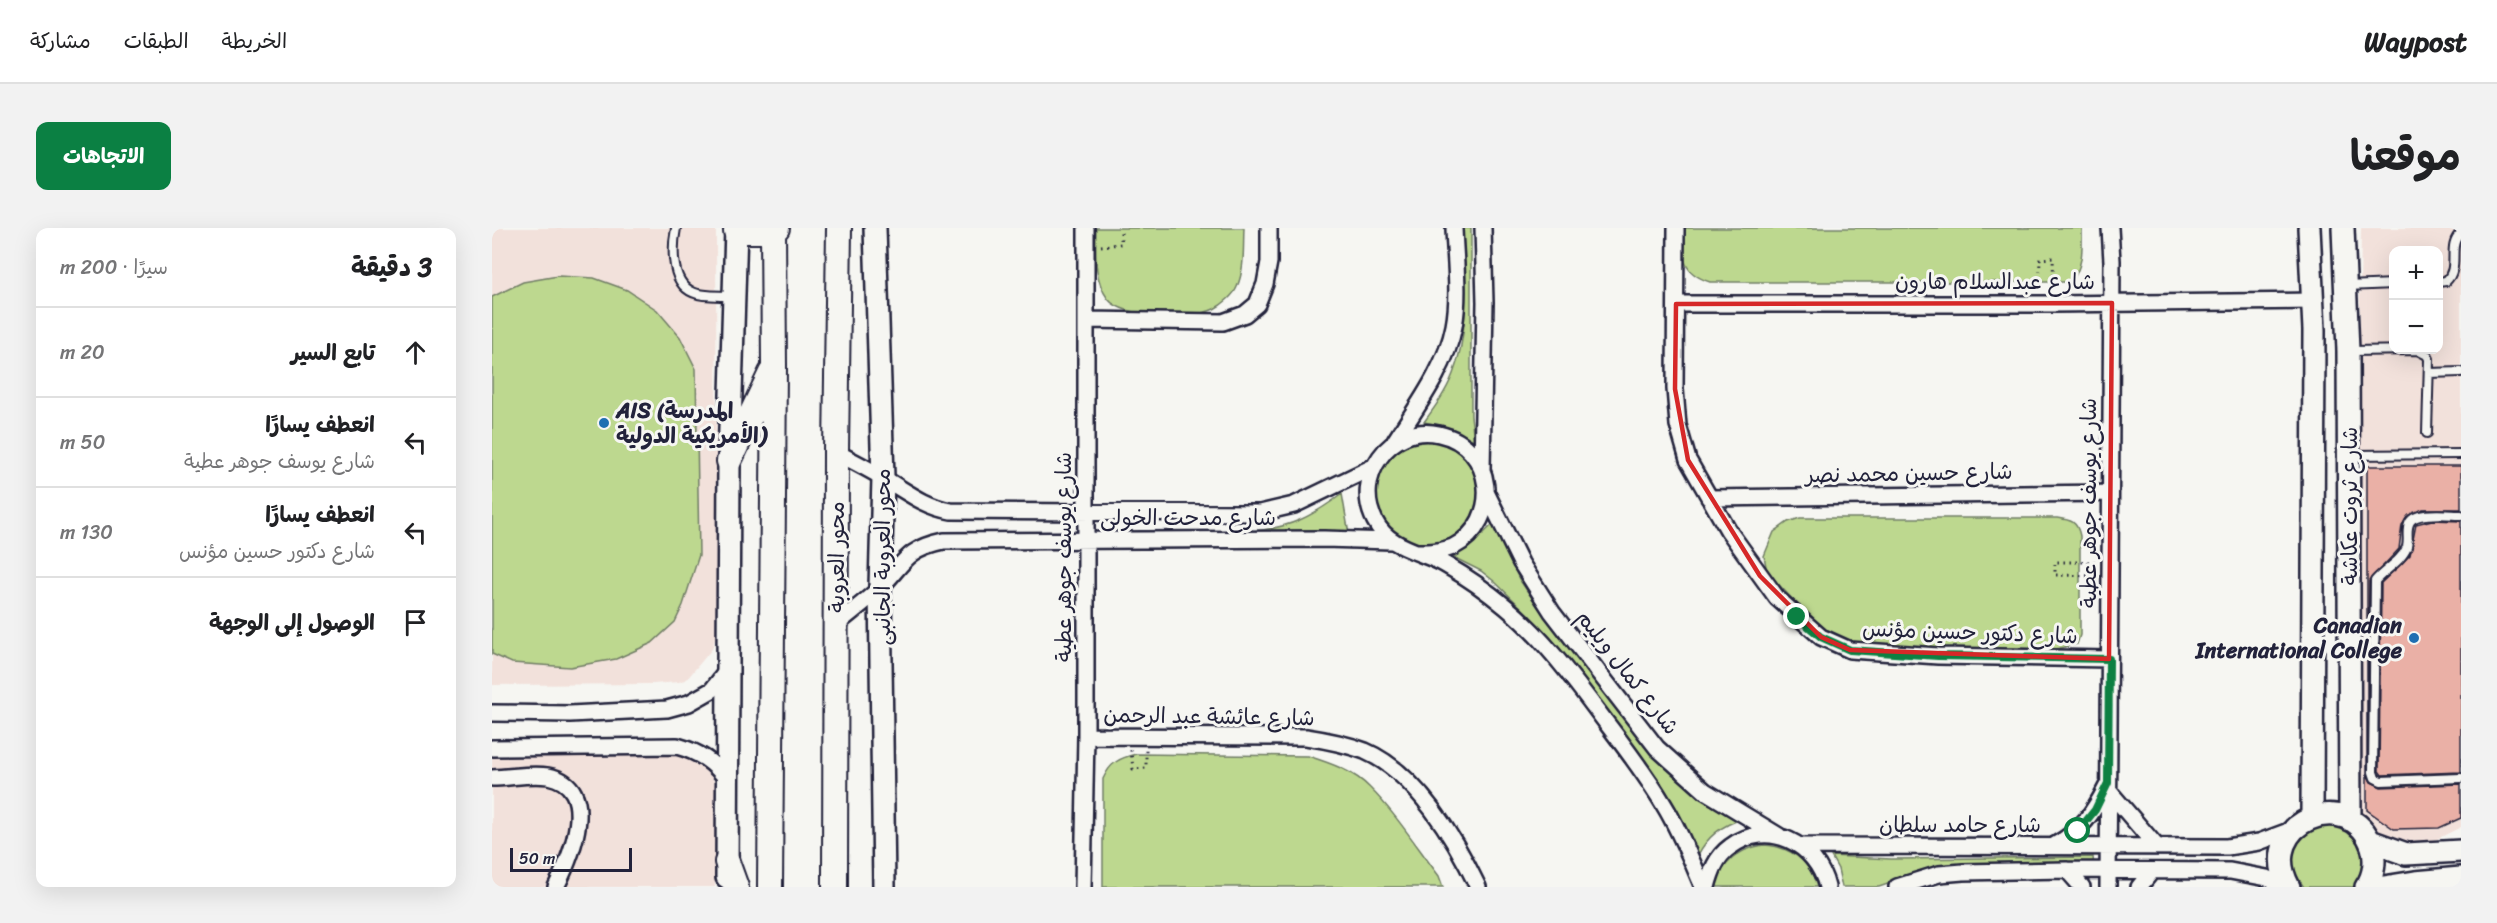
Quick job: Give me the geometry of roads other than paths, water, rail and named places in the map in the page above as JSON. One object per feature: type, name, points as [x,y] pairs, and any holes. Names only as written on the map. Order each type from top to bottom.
[{"type":"main road","points":[[826,228],[837,263]]},
{"type":"main road","name":"محور العروبة","points":[[835,887],[839,228]]},
{"type":"main road","points":[[736,230],[775,229],[770,887]]},
{"type":"main road","points":[[729,461],[774,366]]},
{"type":"main road","points":[[727,862],[736,887]]},
{"type":"street","name":"محور العروبة الجانبى","points":[[875,228],[883,477],[880,587],[884,887]]},
{"type":"street","name":"شارع يوسف جوهر عطية","points":[[1083,887],[1086,736],[1086,228]]},
{"type":"street","points":[[1087,320],[1223,322],[1245,314],[1257,304],[1265,284],[1269,262],[1269,228]]},
{"type":"street","points":[[1454,228],[1454,325],[1448,346],[1432,382],[1395,442],[1382,453],[1373,467],[1367,486],[1368,505],[1375,523],[1391,542],[1445,564],[1490,595],[1528,627],[1551,652],[1648,779],[1682,838],[1705,887]]},
{"type":"street","points":[[1417,552],[1434,552],[1451,548],[1465,539],[1477,526],[1485,511],[1487,494],[1482,469],[1485,302],[1483,228]]},
{"type":"street","name":"شارع دكتور حسين مؤنس","points":[[1676,228],[1675,389],[1678,425],[1688,460],[1709,498],[1777,598],[1821,637],[1850,650],[1938,656],[2109,659]]},
{"type":"street","name":"شارع يوسف جوهر عطية","points":[[2108,887],[2112,303],[2110,228]]},
{"type":"street","name":"شارع ثروت عكاشة","points":[[2309,228],[2314,301],[2312,817]]},
{"type":"street","name":"شارع ثروت عكاشة","points":[[2343,228],[2349,455],[2350,820]]},
{"type":"street","points":[[728,887],[729,461],[736,230]]},
{"type":"street","name":"شارع عبدالسلام هارون","points":[[1676,304],[2314,301]]},
{"type":"street","points":[[2314,330],[2347,341]]},
{"type":"street","points":[[1395,442],[1416,434],[1438,434],[1452,438],[1465,446],[1482,469]]},
{"type":"street","name":"شارع مدحت الخولى","points":[[836,452],[936,509],[951,511],[1239,514],[1278,510],[1308,499],[1373,467]]},
{"type":"street","name":"شارع حسين محمد نصر","points":[[1709,498],[2110,493]]},
{"type":"street","name":"شارع كمال ويليم","points":[[1487,494],[1521,563],[1552,612],[1657,748],[1705,791],[1779,836],[1802,846]]},
{"type":"street","name":"شارع مدحت الخولى","points":[[836,625],[880,587],[904,559],[930,544],[944,541],[1324,539],[1391,542]]},
{"type":"street","points":[[492,713],[570,714],[667,709],[689,703],[712,690],[729,668]]},
{"type":"street","name":"شارع عائشة عبد الرحمن","points":[[1086,736],[1306,737],[1342,744],[1366,752],[1385,763],[1414,787],[1465,861],[1478,887]]},
{"type":"street","points":[[492,748],[677,746],[709,760],[718,767],[728,781]]},
{"type":"street","points":[[492,778],[550,776],[564,782],[574,795],[579,811],[578,819],[570,855],[556,887]]},
{"type":"street","points":[[2051,847],[2070,837],[2087,821],[2108,787],[2157,847]]},
{"type":"street","points":[[2289,887],[2283,876],[2282,857],[2286,839],[2294,829],[2312,817],[2338,815],[2362,829],[2370,841],[2374,862],[2373,873],[2366,887]]},
{"type":"street","name":"شارع حامد سلطان","points":[[1802,846],[2247,845],[2294,829]]},
{"type":"street","points":[[1705,887],[1712,867],[1730,847],[1753,837],[1779,836]]},
{"type":"street","points":[[2370,841],[2406,854],[2461,851]]},
{"type":"street","points":[[1802,846],[1815,858],[1824,873],[1827,887]]},
{"type":"street","points":[[2067,870],[2082,887]]},
{"type":"street","points":[[2139,887],[2152,870]]},
{"type":"street","name":"شارع حامد سلطان","points":[[1897,887],[1939,874],[1963,872],[2152,870],[2230,871],[2267,878],[2289,887]]},
{"type":"street","points":[[2384,887],[2461,878]]},
{"type":"lane","points":[[676,228],[673,248],[674,263],[679,277],[696,294],[734,296]]},
{"type":"lane","points":[[2443,281],[2454,271],[2454,241],[2461,233]]},
{"type":"lane","points":[[2345,286],[2389,284]]},
{"type":"lane","points":[[2347,341],[2423,351],[2429,359],[2427,434]]},
{"type":"lane","points":[[2429,373],[2461,372]]},
{"type":"lane","points":[[2349,455],[2461,454]]},
{"type":"lane","points":[[2461,515],[2421,515],[2413,518],[2409,524],[2407,547],[2375,581],[2373,772],[2375,778],[2381,781],[2461,778]]},
{"type":"place","name":"AIS (المدرسة الأمريكية الدولية)","points":[[604,423]]},
{"type":"place","name":"Canadian International College","points":[[2414,638]]}]
